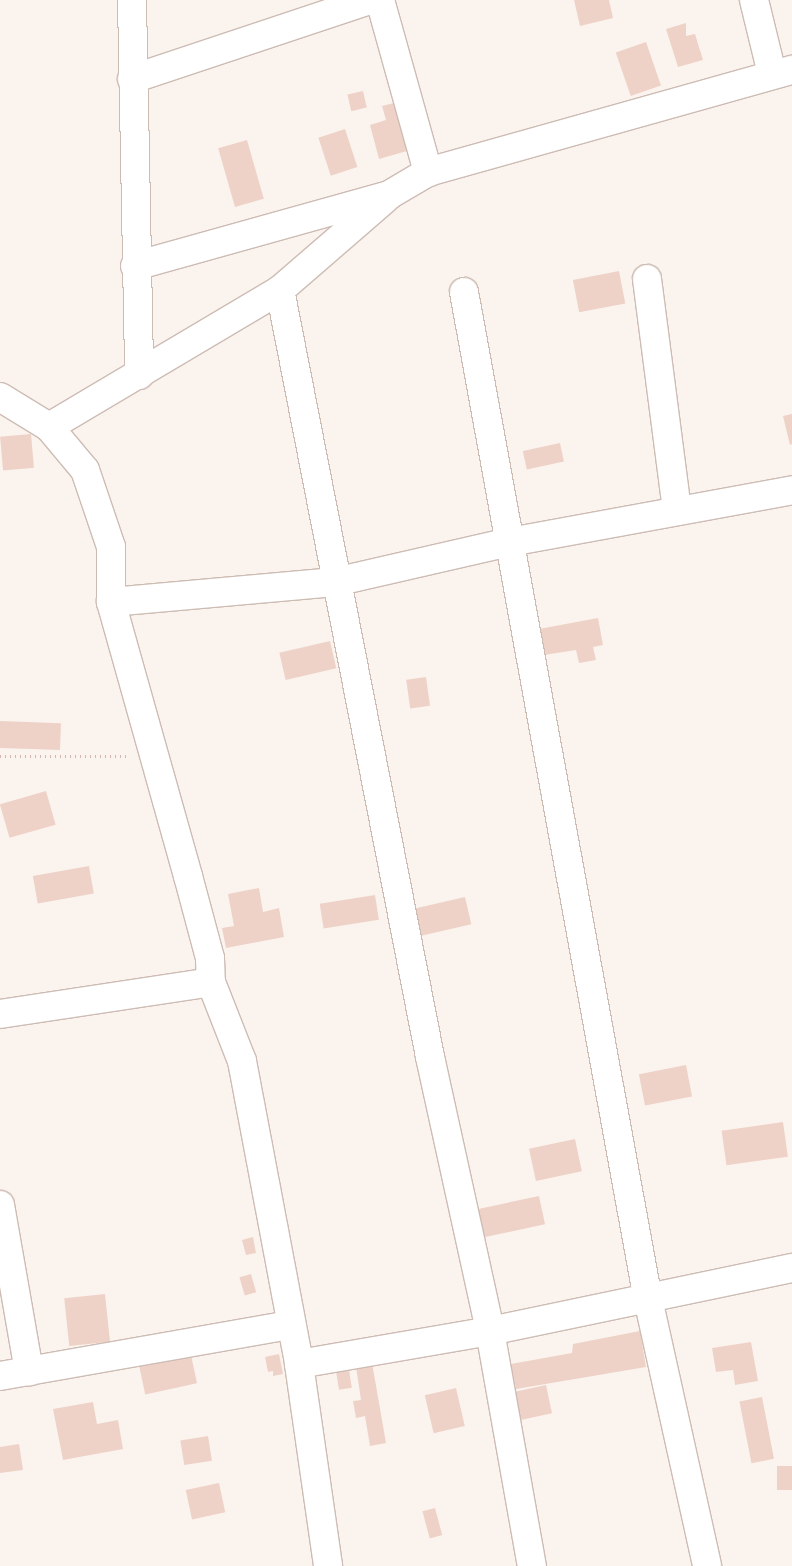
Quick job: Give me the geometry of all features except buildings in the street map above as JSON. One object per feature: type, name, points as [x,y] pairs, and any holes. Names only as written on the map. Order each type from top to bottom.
[{"type":"street","points":[[132,0],[135,266],[139,375]]},
{"type":"street","points":[[132,79],[369,0]]},
{"type":"street","points":[[380,0],[428,172]]},
{"type":"street","points":[[50,427],[280,290],[389,195],[428,172],[782,72],[754,0]]},
{"type":"street","points":[[135,266],[389,195]]},
{"type":"street","points":[[647,278],[678,509]]},
{"type":"street","points":[[280,290],[335,582],[430,1057],[490,1332],[532,1566]]},
{"type":"street","points":[[464,292],[648,1300],[707,1566]]},
{"type":"street","points":[[0,397],[50,427],[85,470],[111,547],[110,602],[210,958],[211,982],[242,1061],[290,1325],[299,1364],[328,1566]]},
{"type":"street","points":[[110,602],[335,582],[510,542],[678,509],[792,490]]},
{"type":"street","points":[[0,1014],[211,982]]},
{"type":"street","points":[[0,1205],[29,1371]]},
{"type":"street","points":[[299,1364],[490,1332],[792,1268]]},
{"type":"street","points":[[0,1376],[290,1325]]},
{"type":"path","points":[[0,756],[154,756]]}]
